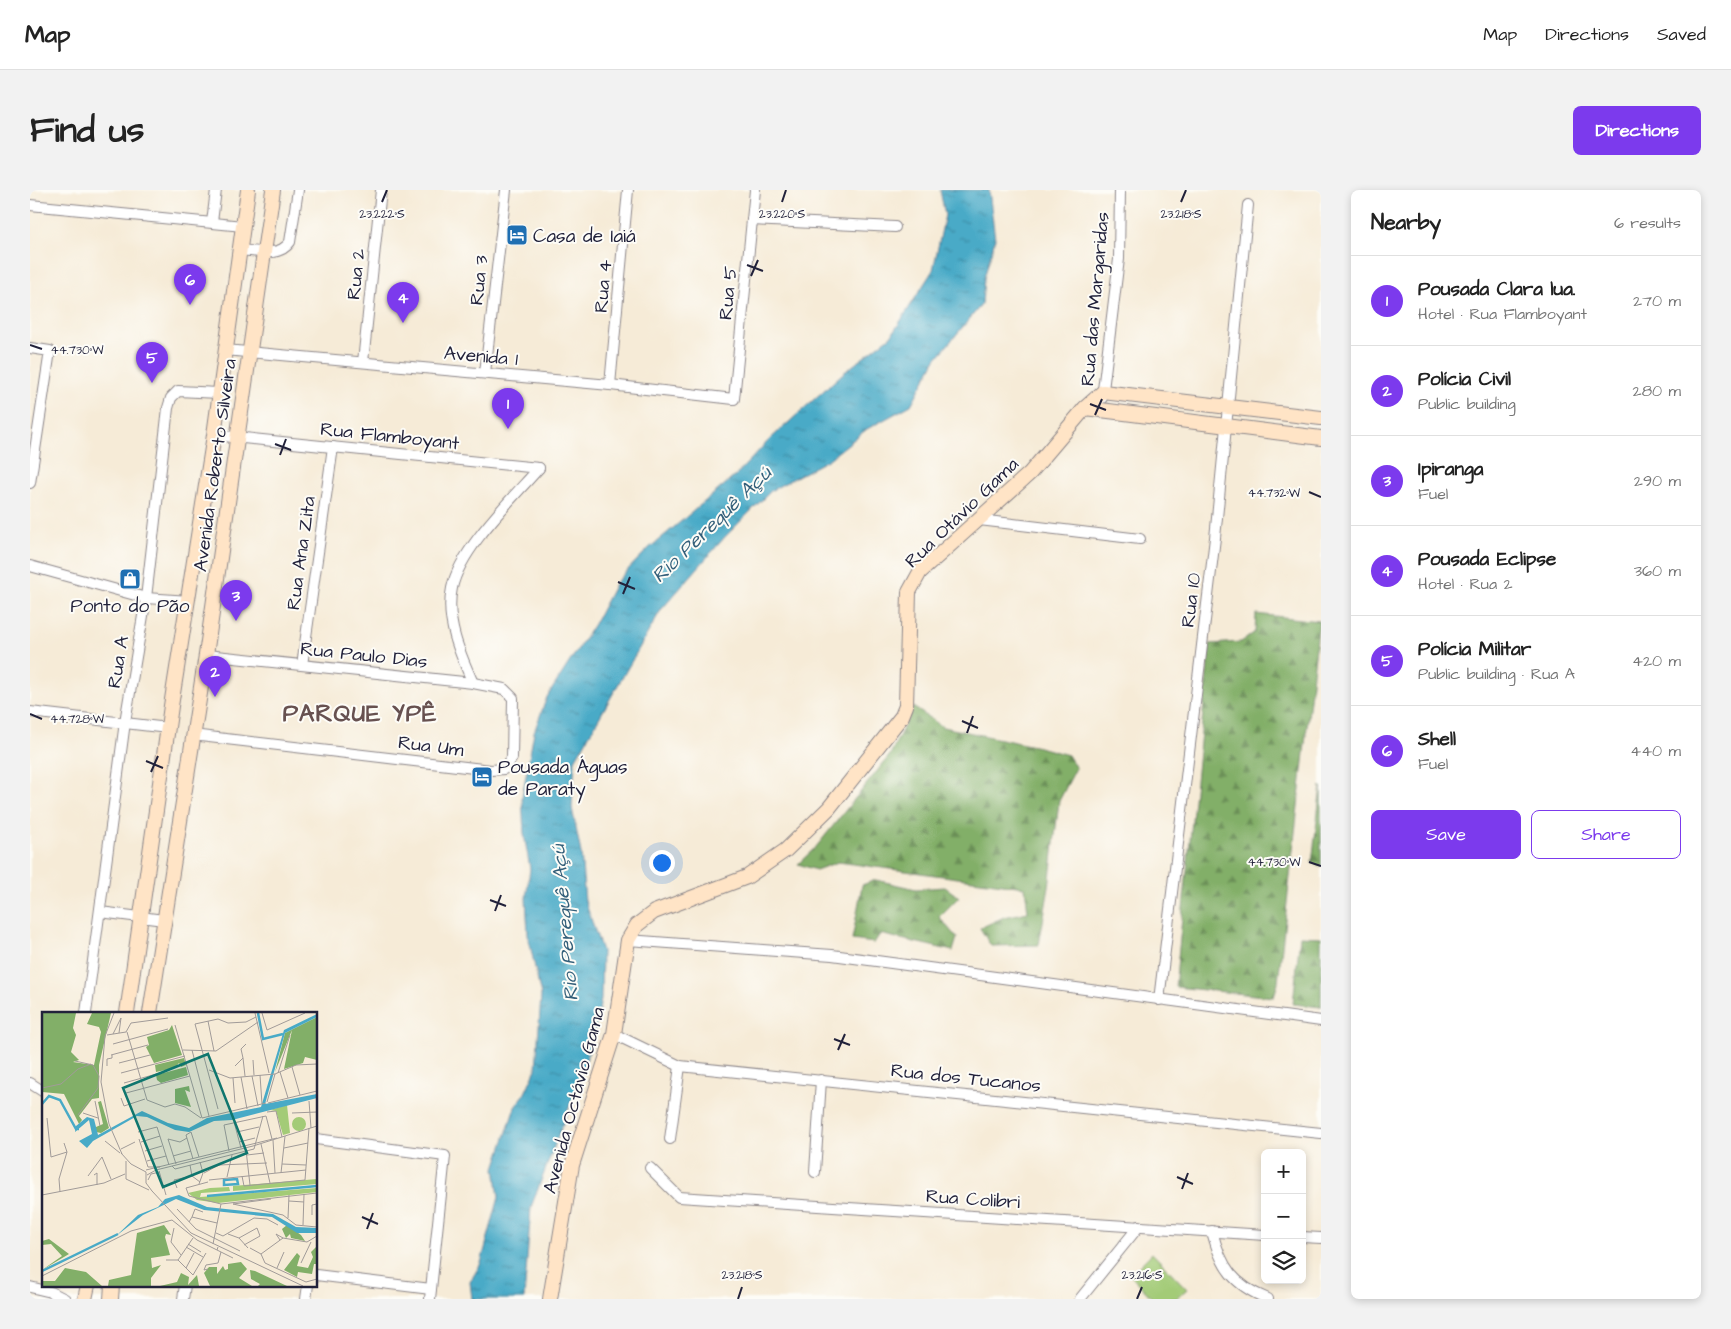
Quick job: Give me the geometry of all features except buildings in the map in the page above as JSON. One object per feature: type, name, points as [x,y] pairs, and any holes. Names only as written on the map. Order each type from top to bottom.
[{"type":"street","points":[[212,222],[216,190]]},
{"type":"street","name":"Avenida Roberto Silveira","points":[[127,1012],[168,728],[214,435],[248,190]]},
{"type":"street","name":"Avenida Roberto Silveira","points":[[150,1012],[206,655],[273,190]]},
{"type":"street","points":[[240,250],[280,251],[290,242],[298,190]]},
{"type":"street","name":"Rua 2","points":[[363,362],[381,190]]},
{"type":"street","name":"Rua 3","points":[[485,373],[506,190]]},
{"type":"street","name":"Rua 4","points":[[610,385],[628,190]]},
{"type":"street","name":"Rua 5","points":[[734,399],[755,190]]},
{"type":"street","name":"Rua das Margaridas","points":[[1100,411],[1119,259],[1120,190]]},
{"type":"street","points":[[30,205],[243,226]]},
{"type":"street","name":"Rua 10","points":[[1159,1000],[1215,538],[1248,205]]},
{"type":"street","points":[[752,220],[895,227]]},
{"type":"street","points":[[30,348],[50,351],[30,483]]},
{"type":"street","name":"Avenida 1","points":[[225,350],[610,385],[734,399]]},
{"type":"street","name":"Rua A","points":[[86,1012],[125,722],[146,598],[171,398],[178,391],[220,392]]},
{"type":"street","points":[[1103,392],[1321,418]]},
{"type":"street","name":"Rua Otávio Gama","points":[[628,940],[637,925],[654,912],[747,877],[755,872],[786,850],[829,808],[902,716],[906,706],[909,592],[920,572],[1030,473],[1085,408],[1103,392]]},
{"type":"street","points":[[1085,408],[1321,438]]},
{"type":"street","name":"Rua Flamboyant","points":[[214,435],[539,468],[464,558],[452,587],[452,624],[473,683]]},
{"type":"street","name":"Rua Ana Zita","points":[[302,665],[332,447]]},
{"type":"street","points":[[979,520],[1140,539]]},
{"type":"street","points":[[30,566],[146,598],[189,601]]},
{"type":"street","name":"Rua Paulo Dias","points":[[206,655],[473,683],[504,689],[513,698],[512,758]]},
{"type":"street","points":[[30,712],[181,728],[192,736]]},
{"type":"street","name":"Rua Um","points":[[192,736],[491,770],[504,769],[512,758]]},
{"type":"street","points":[[164,759],[173,767],[180,767],[189,759]]},
{"type":"street","points":[[100,912],[164,920]]},
{"type":"street","points":[[628,940],[832,955],[1321,1021]]},
{"type":"street","name":"Avenida Octávio Gama","points":[[550,1299],[572,1165],[614,1034],[628,940]]},
{"type":"street","name":"Rua dos Tucanos","points":[[614,1034],[680,1066],[1321,1133]]},
{"type":"street","points":[[670,1139],[680,1066]]},
{"type":"street","points":[[815,1172],[822,1080]]},
{"type":"street","points":[[30,1083],[42,1091]]},
{"type":"street","points":[[318,1139],[446,1156],[430,1294],[318,1275]]},
{"type":"street","name":"Rua Colibri","points":[[650,1168],[678,1197],[1261,1235]]},
{"type":"street","points":[[1080,1299],[1139,1226]]},
{"type":"street","points":[[1212,1231],[1221,1261],[1230,1275],[1247,1290],[1268,1299]]},
{"type":"street","points":[[1306,1237],[1321,1238]]},
{"type":"street","points":[[85,1299],[88,1286]]},
{"type":"street","points":[[111,1299],[112,1286]]},
{"type":"street","points":[[183,1299],[185,1286]]},
{"type":"street","points":[[306,1299],[308,1286]]},
{"type":"street","points":[[30,1287],[51,1292],[65,1299]]},
{"type":"green space","points":[[1256,614],[1319,621],[1278,982],[1274,997],[1175,987],[1210,644],[1241,642],[1255,632]]},
{"type":"green space","points":[[913,707],[943,727],[1068,755],[1076,768],[1059,801],[1049,887],[1039,945],[991,946],[980,928],[1004,917],[1028,912],[1025,887],[838,862],[816,870],[798,864],[816,847],[890,755]]},
{"type":"green space","points":[[1321,786],[1321,866],[1312,863]]},
{"type":"green space","points":[[876,880],[916,889],[945,887],[959,897],[939,917],[957,938],[953,951],[880,934],[874,943],[852,940],[862,885]]},
{"type":"green space","points":[[1300,936],[1321,937],[1321,1007],[1293,1004]]},
{"type":"green space","points":[[1152,1253],[1187,1289],[1176,1299],[1153,1299],[1130,1275]]},
{"type":"water","name":"Rio Perequê Açú","points":[[940,190],[989,190],[995,239],[984,278],[982,304],[936,359],[911,405],[867,429],[829,459],[772,490],[724,538],[661,610],[575,760],[572,808],[581,853],[585,901],[602,951],[601,1000],[593,1039],[577,1087],[531,1207],[524,1299],[472,1299],[470,1282],[481,1263],[499,1197],[495,1168],[515,1107],[524,1095],[536,1069],[541,996],[528,935],[526,898],[530,869],[524,834],[522,797],[534,732],[547,697],[594,624],[616,582],[648,549],[735,476],[768,441],[842,374],[891,336],[933,270],[945,215]]},
{"type":"place","name":"Casa de Iaiá","points":[[517,235]]},
{"type":"place","name":"Shell","points":[[190,305]]},
{"type":"place","name":"Pousada Eclipse","points":[[403,323]]},
{"type":"place","name":"Polícia Militar","points":[[152,383]]},
{"type":"place","name":"Pousada Clara lua.","points":[[508,429]]},
{"type":"place","name":"Ponto do Pão","points":[[130,579]]},
{"type":"place","name":"Ipiranga","points":[[236,621]]},
{"type":"place","name":"Polícia Civil","points":[[215,697]]},
{"type":"place","name":"Pousada Águas de Paraty","points":[[482,777]]},
{"type":"district","name":"PARQUE YPÊ","points":[[360,713]]}]
